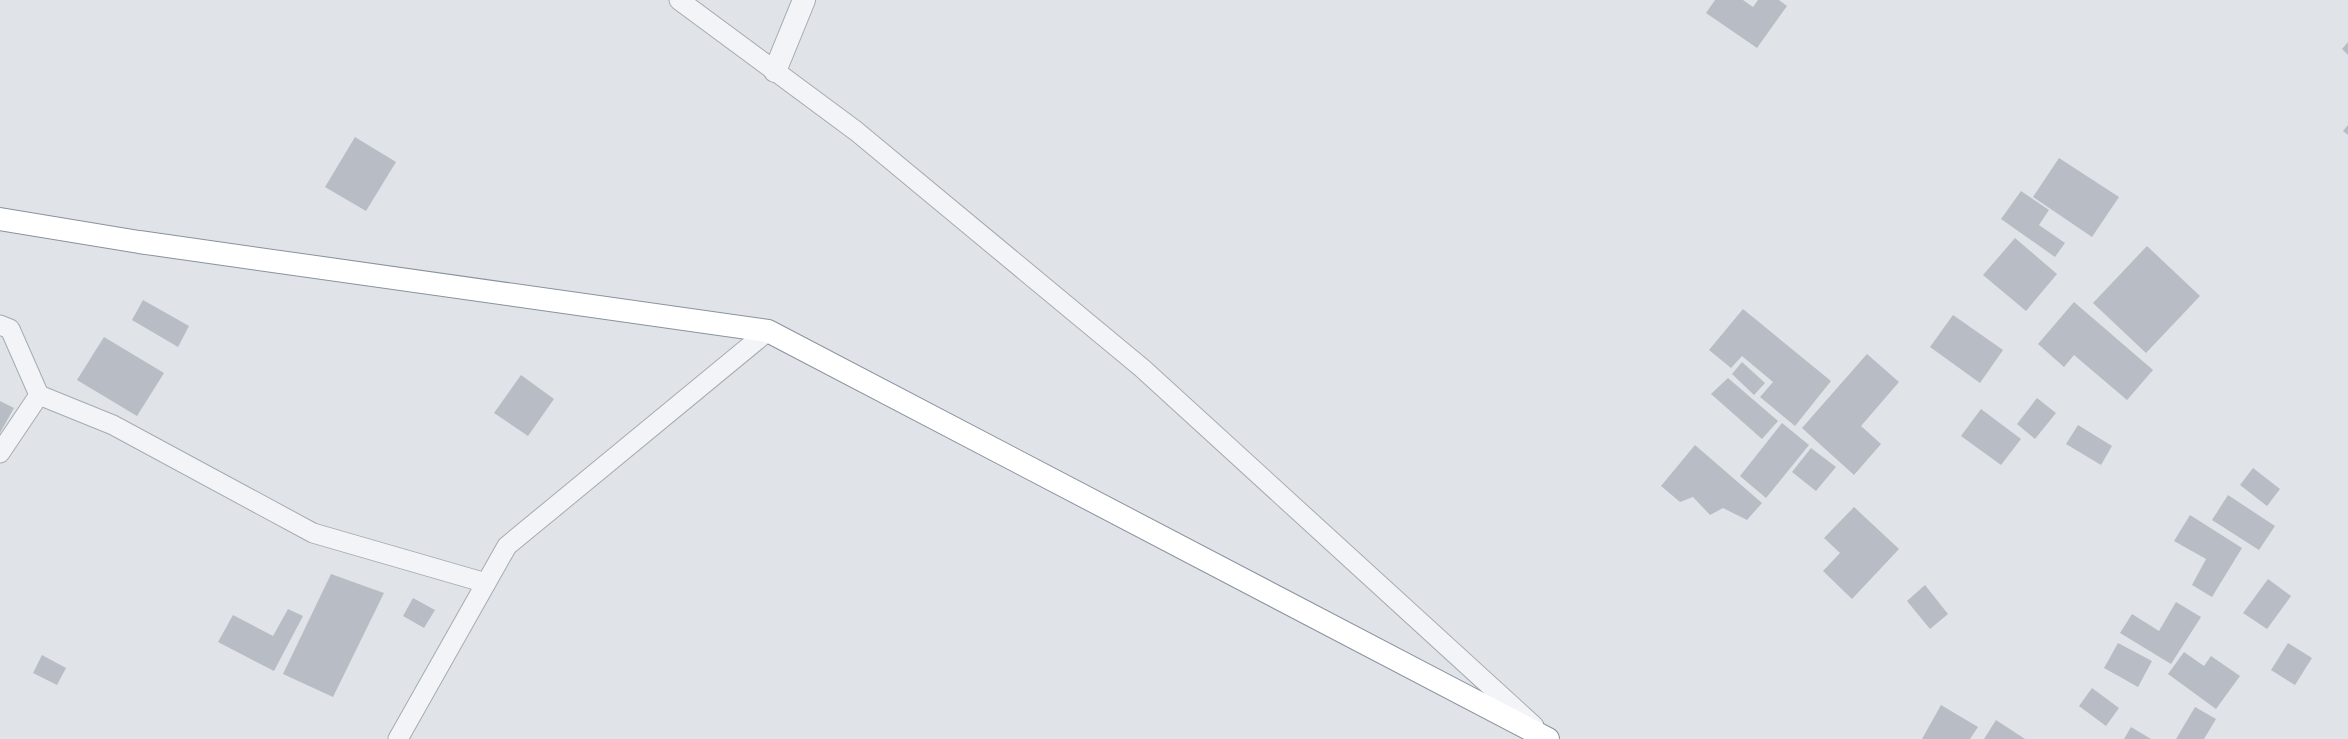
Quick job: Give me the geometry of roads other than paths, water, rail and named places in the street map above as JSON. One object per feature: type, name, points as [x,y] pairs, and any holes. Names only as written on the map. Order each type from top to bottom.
[{"type":"highway","points":[[0,219],[139,242],[768,331],[1547,738]]},
{"type":"street","points":[[775,71],[804,0]]},
{"type":"lane","points":[[679,0],[856,131],[1142,368],[1547,738]]},
{"type":"lane","points":[[0,325],[10,329],[39,395],[114,425],[313,533],[486,583]]},
{"type":"lane","points":[[398,739],[507,546],[768,331]]},
{"type":"lane","points":[[0,453],[39,395]]}]
